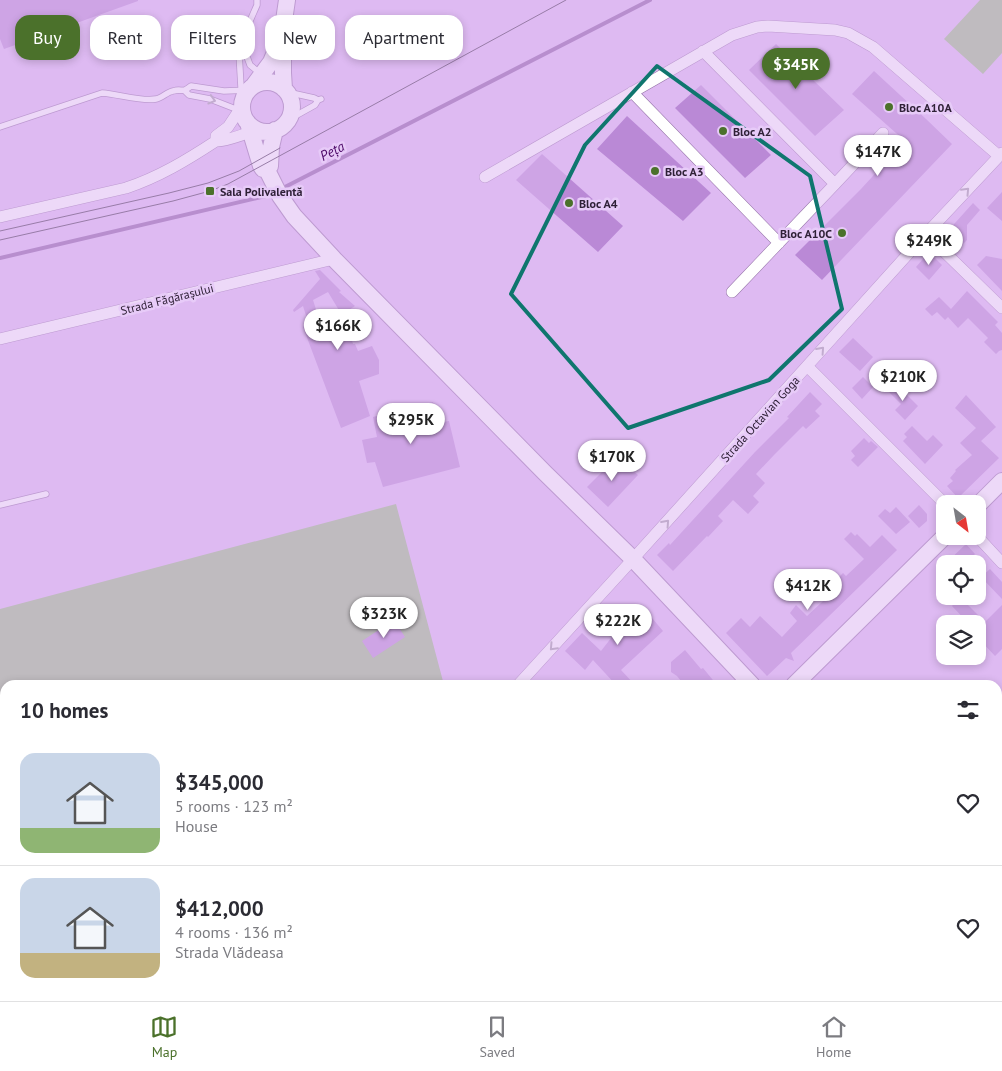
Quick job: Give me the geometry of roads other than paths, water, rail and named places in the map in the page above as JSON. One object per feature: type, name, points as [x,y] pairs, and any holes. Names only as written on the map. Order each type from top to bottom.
[{"type":"street","points":[[286,15],[288,0]]},
{"type":"street","points":[[485,177],[732,35],[757,27],[768,26],[835,30],[848,33],[873,47],[1001,155]]},
{"type":"street","points":[[703,51],[835,184]]},
{"type":"street","points":[[216,141],[216,136],[255,102],[272,60]]},
{"type":"street","points":[[0,217],[126,188],[165,172],[216,141],[222,142],[231,137],[282,66],[282,60]]},
{"type":"street","points":[[632,92],[779,243]]},
{"type":"street","points":[[255,102],[266,132],[282,125]]},
{"type":"street","points":[[255,102],[291,103],[292,109],[271,147],[270,166],[267,172]]},
{"type":"street","points":[[255,102],[261,166],[267,172],[294,216],[334,259],[633,559],[747,680]]},
{"type":"street","points":[[732,292],[883,133]]},
{"type":"street","name":"Strada Octavian Goga","points":[[527,680],[926,234],[1001,155]]},
{"type":"street","points":[[926,234],[1002,308]]},
{"type":"street","name":"Strada Făgărașului","points":[[0,340],[334,259]]},
{"type":"street","points":[[807,366],[936,495]]},
{"type":"street","points":[[986,497],[1002,481]]},
{"type":"street","points":[[799,680],[936,545]]},
{"type":"street","points":[[986,545],[1002,562]]},
{"type":"lane","points":[[253,15],[257,0]]},
{"type":"lane","points":[[241,60],[255,102]]},
{"type":"lane","points":[[248,60],[255,102]]},
{"type":"lane","points":[[0,128],[102,93],[147,100],[160,98],[173,91],[185,91],[191,86],[224,91],[255,102]]},
{"type":"lane","points":[[185,91],[189,96],[255,102],[319,99],[315,105],[282,125]]},
{"type":"lane","points":[[0,505],[46,494]]},
{"type":"waterway","name":"Peța","points":[[281,189],[650,0]]},
{"type":"waterway","name":"Peța","points":[[0,258],[270,195],[275,192]]},
{"type":"tram line","points":[[0,240],[173,201],[228,184],[566,0]]},
{"type":"tram line","points":[[0,231],[208,183],[239,171],[280,148]]},
{"type":"place","name":"Bloc A10A","points":[[889,107]]},
{"type":"place","name":"Bloc A2","points":[[723,131]]},
{"type":"place","name":"Bloc A3","points":[[655,171]]},
{"type":"place","name":"Sala Polivalentă","points":[[210,191]]},
{"type":"place","name":"Bloc A4","points":[[569,203]]},
{"type":"place","name":"Bloc A10C","points":[[842,233]]}]
